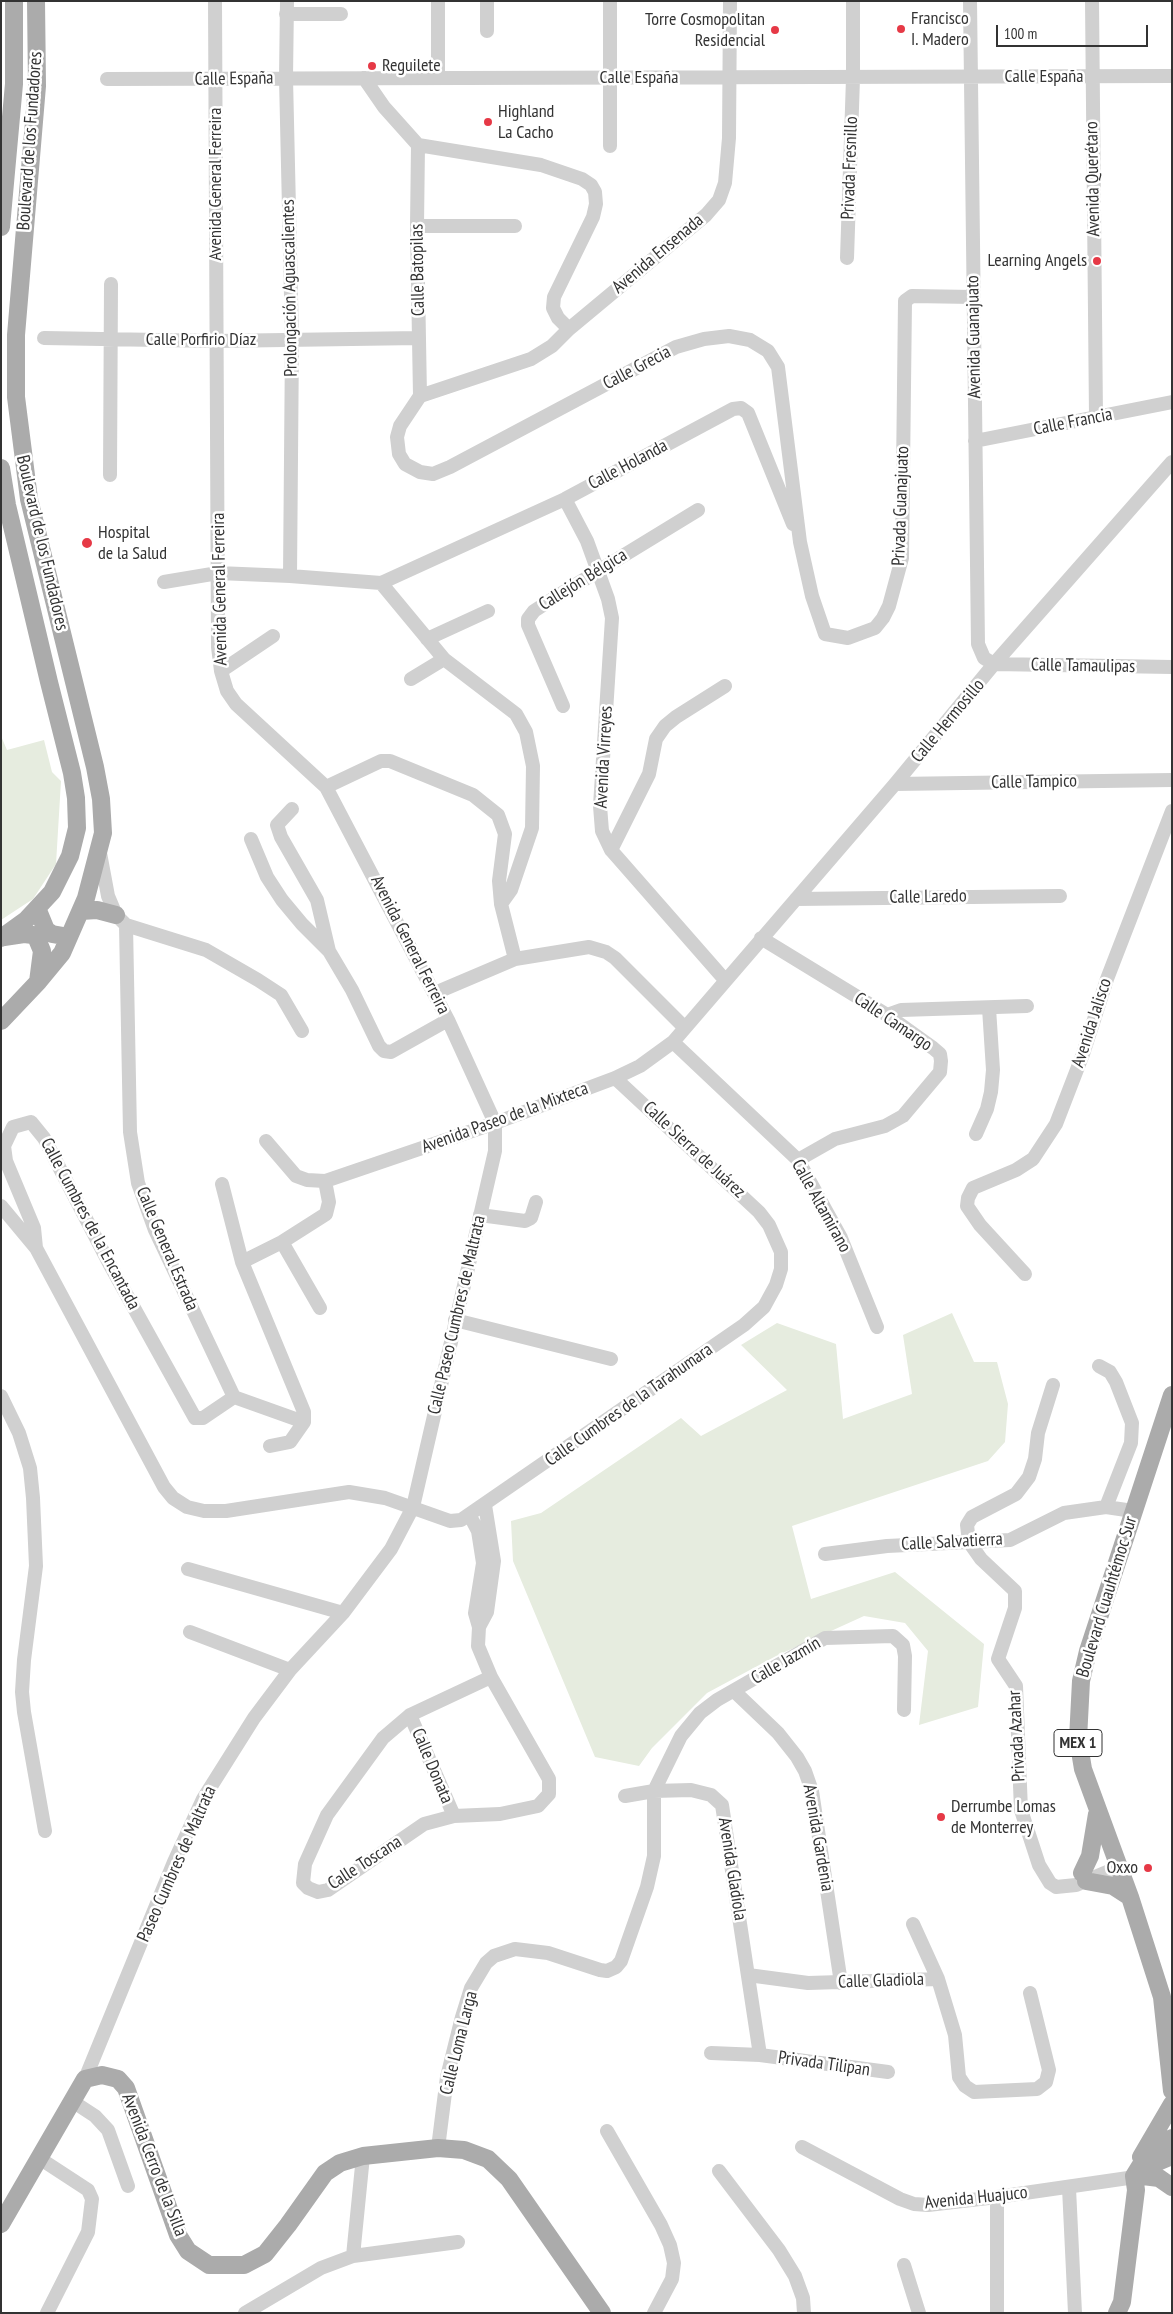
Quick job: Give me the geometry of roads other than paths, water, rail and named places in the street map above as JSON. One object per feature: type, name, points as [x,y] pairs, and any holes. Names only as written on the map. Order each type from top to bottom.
[{"type":"main road","name":"Boulevard de los Fundadores","points":[[1,227],[14,84],[14,1]]},
{"type":"main road","name":"Boulevard de los Fundadores","points":[[1,1020],[38,982],[62,953],[81,911],[100,853],[103,833],[98,783],[28,490],[9,334],[37,84],[36,1]]},
{"type":"main road","points":[[14,84],[37,84]]},
{"type":"main road","name":"Boulevard de los Fundadores","points":[[1,468],[7,505],[72,773],[76,798],[76,828],[70,856],[52,892],[37,908],[1,938]]},
{"type":"main road","points":[[37,908],[46,930],[52,934],[69,937]]},
{"type":"main road","points":[[81,911],[97,910],[121,920]]},
{"type":"main road","points":[[1,938],[24,934],[37,939],[42,951],[38,982]]},
{"type":"main road","name":"Boulevard Cuauhtémoc Sur","points":[[1172,1395],[1088,1651],[1081,1681],[1078,1739],[1079,1753],[1097,1811],[1130,1897],[1162,1997],[1172,2091]]},
{"type":"main road","points":[[1097,1811],[1090,1856],[1084,1877],[1113,1886],[1130,1897]]},
{"type":"main road","name":"Avenida Cerro de la Silla","points":[[84,2079],[102,2075],[118,2080],[126,2088],[178,2234],[188,2250],[209,2265],[244,2265],[264,2254],[288,2225],[325,2173],[340,2163],[363,2156],[438,2148],[464,2150],[488,2159],[509,2179],[602,2313]]},
{"type":"main road","name":"Paseo Cumbres de Maltrata","points":[[1,2224],[84,2079]]},
{"type":"main road","points":[[1118,2313],[1122,2302],[1138,2178],[1148,2142],[1172,2104]]},
{"type":"main road","points":[[1138,2178],[1148,2155],[1172,2138]]},
{"type":"main road","points":[[1138,2178],[1153,2164],[1172,2156]]},
{"type":"main road","points":[[1138,2178],[1159,2178],[1172,2187]]},
{"type":"street","name":"Avenida General Ferreira","points":[[215,1],[218,647],[221,671],[227,691],[236,704],[326,787],[448,1020],[495,1123]]},
{"type":"street","points":[[438,1],[438,77]]},
{"type":"street","points":[[487,1],[487,31]]},
{"type":"street","points":[[610,1],[612,78],[610,146]]},
{"type":"street","name":"Avenida Ensenada","points":[[420,396],[531,359],[552,346],[569,329],[706,214],[719,200],[726,174],[731,78],[730,1]]},
{"type":"street","name":"Privada Fresnillo","points":[[847,258],[854,78],[853,1]]},
{"type":"street","name":"Avenida Guanajuato","points":[[970,1],[978,644],[984,658],[994,664]]},
{"type":"street","name":"Avenida Querétaro","points":[[1092,1],[1096,417]]},
{"type":"street","points":[[287,8],[341,14]]},
{"type":"street","name":"Prolongación Aguascalientes","points":[[287,8],[286,78],[292,340],[290,576]]},
{"type":"street","name":"Calle España","points":[[106,79],[1172,76]]},
{"type":"street","points":[[364,78],[384,107],[418,145],[540,166],[582,179],[591,185],[595,192],[596,204],[593,217],[554,297],[553,308],[558,318],[569,329]]},
{"type":"street","name":"Calle Batopilas","points":[[418,145],[417,226],[420,396]]},
{"type":"street","points":[[417,226],[515,226]]},
{"type":"street","points":[[110,475],[111,284]]},
{"type":"street","name":"Privada Guanajuato","points":[[800,542],[812,596],[825,634],[848,638],[875,628],[889,606],[902,558],[905,301],[912,296],[973,297]]},
{"type":"street","name":"Calle Grecia","points":[[420,396],[400,426],[397,437],[399,454],[405,464],[420,472],[433,474],[450,467],[676,347],[704,339],[729,336],[750,340],[768,351],[778,367],[800,542]]},
{"type":"street","name":"Calle Porfirio Díaz","points":[[44,338],[217,341],[420,338]]},
{"type":"street","name":"Calle Francia","points":[[975,441],[1172,402]]},
{"type":"street","name":"Calle Holanda","points":[[381,583],[565,499],[733,409],[741,408],[748,413],[800,542]]},
{"type":"street","name":"Calle Hermosillo","points":[[725,980],[895,784],[994,664],[1172,462]]},
{"type":"street","name":"Avenida Virreyes","points":[[565,499],[587,541],[608,599],[612,618],[600,806],[602,830],[611,850],[725,980]]},
{"type":"street","name":"Callejón Bélgica","points":[[564,706],[528,625],[528,618],[534,611],[698,510]]},
{"type":"street","points":[[164,582],[218,573],[381,583],[444,659],[516,714],[526,732],[533,766],[532,828],[511,890],[502,904]]},
{"type":"street","points":[[427,639],[488,610]]},
{"type":"street","points":[[221,671],[273,636]]},
{"type":"street","points":[[411,680],[444,659]]},
{"type":"street","name":"Calle Tamaulipas","points":[[994,664],[1172,667]]},
{"type":"street","points":[[611,850],[649,774],[656,738],[665,726],[676,717],[725,686]]},
{"type":"street","points":[[326,787],[381,761],[390,761],[473,795],[498,815],[504,834],[499,881],[502,904],[515,959]]},
{"type":"street","name":"Calle Tampico","points":[[895,784],[1172,780]]},
{"type":"street","points":[[292,808],[277,824],[280,838],[317,900],[329,951]]},
{"type":"street","name":"Avenida Jalisco","points":[[1025,1274],[980,1225],[967,1206],[968,1198],[973,1188],[1016,1170],[1033,1159],[1056,1124],[1083,1054],[1107,979],[1172,811]]},
{"type":"street","points":[[251,839],[267,877],[282,900],[302,924],[329,951],[352,990],[379,1046],[384,1051],[391,1052],[448,1020]]},
{"type":"street","name":"Calle General Estrada","points":[[100,853],[103,879],[121,920],[130,1132],[138,1183],[155,1230],[234,1397]]},
{"type":"street","name":"Calle Laredo","points":[[796,898],[1060,896]]},
{"type":"street","points":[[121,920],[206,950],[258,980],[281,995],[302,1030]]},
{"type":"street","name":"Calle Camargo","points":[[761,938],[886,1015],[940,1054],[940,1072],[903,1116],[885,1126],[835,1140],[798,1160]]},
{"type":"street","points":[[434,993],[515,959],[589,947],[606,952],[615,958],[686,1028]]},
{"type":"street","name":"Avenida Paseo de la Mixteca","points":[[266,1141],[296,1176],[307,1180],[325,1181],[495,1123],[615,1078],[640,1066],[673,1042],[725,980]]},
{"type":"street","points":[[886,1015],[901,1010],[1027,1006]]},
{"type":"street","points":[[976,1134],[992,1092],[993,1070],[989,1008]]},
{"type":"street","name":"Calle Altamirano","points":[[673,1042],[798,1160],[841,1238],[878,1326]]},
{"type":"street","name":"Calle Sierra de Juárez","points":[[615,1078],[739,1191],[769,1225]]},
{"type":"street","name":"Calle Cumbres de la Encantada","points":[[36,1248],[34,1228],[6,1162],[4,1146],[12,1127],[31,1122],[44,1138],[109,1263],[195,1418],[203,1418],[234,1397]]},
{"type":"street","name":"Calle Paseo Cumbres de Maltrata","points":[[413,1506],[495,1151],[495,1123]]},
{"type":"street","points":[[242,1262],[282,1242],[326,1214],[329,1202],[325,1181]]},
{"type":"street","points":[[222,1184],[242,1262],[304,1412],[304,1420],[290,1442],[270,1446]]},
{"type":"street","points":[[480,1215],[525,1221],[531,1218],[536,1202]]},
{"type":"street","name":"Calle Cumbres de la Encantada","points":[[1,1206],[36,1248],[164,1487],[173,1498],[187,1507],[204,1511],[226,1511],[349,1492],[366,1493],[413,1506]]},
{"type":"street","name":"Calle Cumbres de la Tarahumara","points":[[413,1506],[450,1521],[461,1520],[470,1516],[744,1325],[764,1307],[776,1285],[781,1268],[781,1252],[769,1225]]},
{"type":"street","points":[[282,1242],[320,1308]]},
{"type":"street","points":[[455,1320],[611,1359]]},
{"type":"street","points":[[1099,1366],[1110,1372],[1116,1382],[1132,1423],[1130,1443],[1106,1507]]},
{"type":"street","points":[[969,1542],[967,1525],[972,1517],[1016,1494],[1029,1477],[1035,1459],[1038,1433],[1053,1385]]},
{"type":"street","points":[[1,1396],[19,1433],[30,1468],[34,1498],[36,1566],[24,1660],[22,1692],[45,1831]]},
{"type":"street","points":[[234,1397],[304,1420]]},
{"type":"street","name":"Calle Toscana","points":[[479,1627],[487,1612],[494,1561],[485,1505]]},
{"type":"street","name":"Paseo Cumbres de Maltrata","points":[[84,2079],[174,1862],[203,1799],[254,1718],[290,1670],[343,1613],[391,1549],[413,1506]]},
{"type":"street","name":"Calle Salvatierra","points":[[825,1554],[887,1546],[1010,1540],[1064,1513],[1106,1507],[1133,1511]]},
{"type":"street","name":"Calle Toscana","points":[[470,1516],[478,1531],[483,1563],[475,1613],[479,1627],[478,1646],[490,1677],[549,1779],[549,1794],[538,1806],[500,1814],[454,1816],[424,1824],[328,1890],[318,1892],[308,1888],[303,1883],[305,1864],[327,1815],[383,1738],[410,1715],[490,1677]]},
{"type":"street","name":"Privada Azahar","points":[[969,1542],[981,1559],[1015,1590],[1014,1608],[998,1659],[1016,1686],[1021,1810],[1031,1847],[1050,1883],[1056,1887],[1067,1885],[1072,1877],[1084,1877],[1118,1863]]},
{"type":"street","points":[[188,1569],[343,1613]]},
{"type":"street","points":[[190,1632],[290,1670]]},
{"type":"street","name":"Calle Jazmín","points":[[654,1791],[680,1736],[700,1713],[825,1638],[893,1636],[903,1645],[905,1656],[904,1710]]},
{"type":"street","name":"Avenida Gardenia","points":[[734,1691],[778,1732],[805,1771],[812,1791],[841,1983]]},
{"type":"street","name":"Calle Donata","points":[[410,1715],[454,1816]]},
{"type":"street","name":"Avenida Gladiola","points":[[625,1796],[654,1791],[691,1790],[711,1795],[722,1805],[748,1975]]},
{"type":"street","name":"Calle Loma Larga","points":[[438,2148],[447,2077],[462,2017],[471,1988],[486,1962],[494,1956],[515,1948],[548,1953],[608,1971],[616,1967],[621,1961],[647,1887],[654,1856],[654,1791]]},
{"type":"street","points":[[913,1924],[938,1979]]},
{"type":"street","name":"Calle Gladiola","points":[[748,1975],[808,1983],[938,1979],[955,2035],[959,2078],[965,2086],[974,2092],[1036,2089],[1046,2082],[1049,2070],[1030,1993]]},
{"type":"street","name":"Privada Tilipan","points":[[748,1975],[760,2055]]},
{"type":"street","name":"Privada Tilipan","points":[[711,2053],[760,2055],[888,2072]]},
{"type":"street","points":[[72,2101],[95,2116],[108,2130],[128,2186]]},
{"type":"street","points":[[608,2131],[661,2225],[670,2245],[674,2263],[672,2279],[654,2313]]},
{"type":"street","name":"Avenida Huajuco","points":[[802,2147],[900,2199],[914,2204],[928,2205],[997,2197],[1138,2178]]},
{"type":"street","points":[[353,2256],[363,2156]]},
{"type":"street","points":[[39,2158],[88,2190],[92,2198],[88,2232],[47,2313]]},
{"type":"street","points":[[719,2171],[779,2250],[795,2276],[803,2298],[804,2313]]},
{"type":"street","points":[[1069,2188],[1075,2313]]},
{"type":"street","points":[[997,2197],[997,2313]]},
{"type":"street","points":[[245,2313],[321,2268],[353,2256],[458,2242]]},
{"type":"street","points":[[904,2265],[919,2313]]},
{"type":"place","name":"Francisco I. Madero","points":[[901,29]]},
{"type":"place","name":"Torre Cosmopolitan Residencial","points":[[775,30]]},
{"type":"place","name":"Reguilete","points":[[372,66]]},
{"type":"place","name":"Highland La Cacho","points":[[488,122]]},
{"type":"place","name":"Learning Angels","points":[[1097,261]]},
{"type":"place","name":"Hospital de la Salud","points":[[87,543]]},
{"type":"place","name":"Derrumbe Lomas de Monterrey","points":[[941,1817]]},
{"type":"place","name":"Oxxo","points":[[1148,1868]]}]
